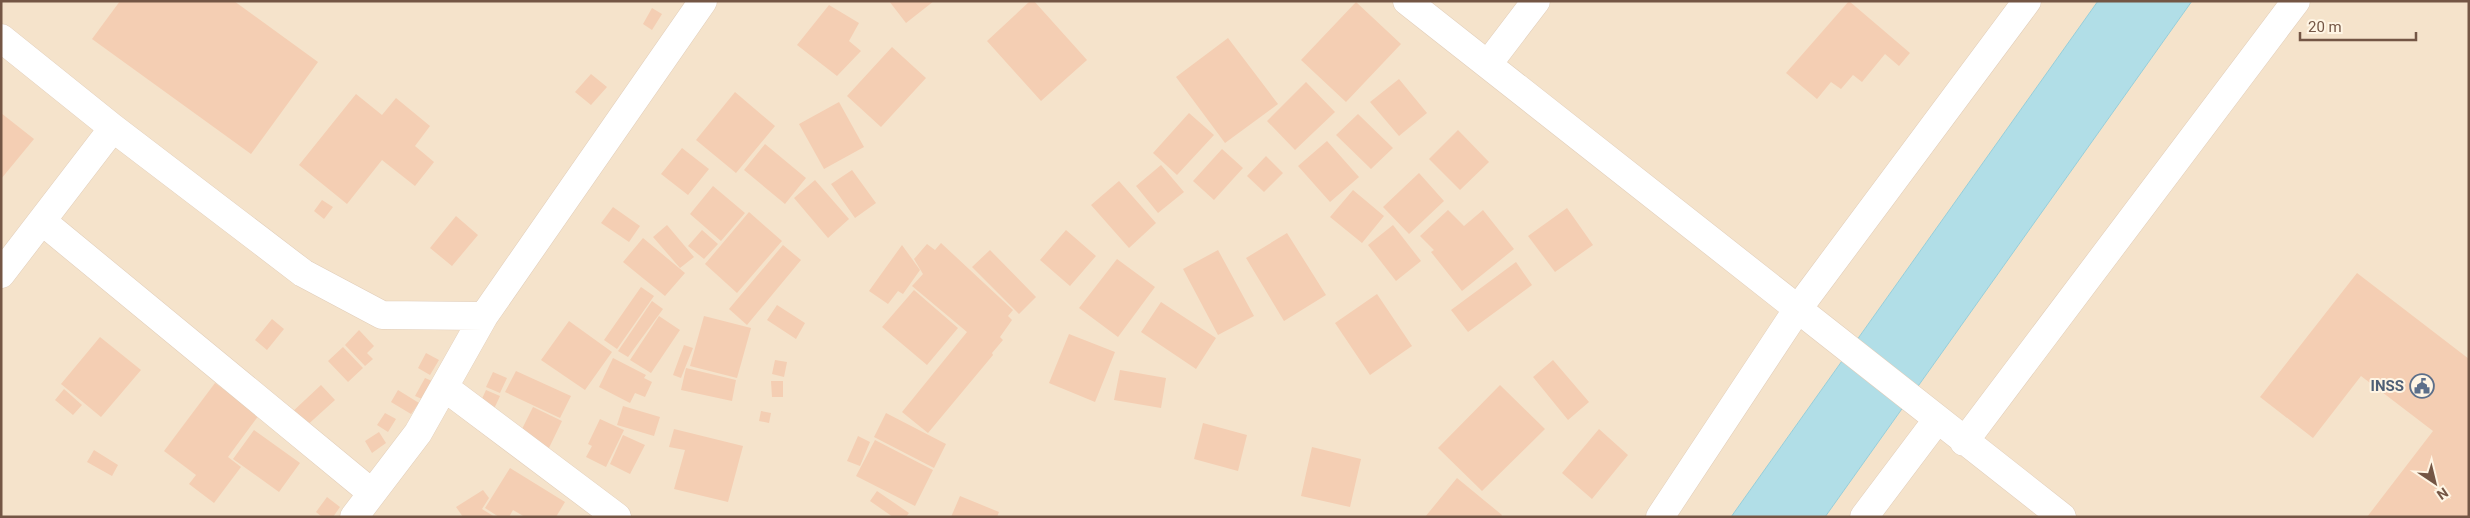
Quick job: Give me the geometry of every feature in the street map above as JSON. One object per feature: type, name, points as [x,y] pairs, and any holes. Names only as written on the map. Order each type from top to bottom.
[{"type":"street","points":[[354,517],[418,433],[484,316],[703,1]]},
{"type":"street","points":[[1407,1],[1964,442],[2062,517]]},
{"type":"street","points":[[1488,64],[1536,1]]},
{"type":"street","points":[[1660,517],[1797,310],[2027,1]]},
{"type":"street","points":[[1964,442],[2296,1]]},
{"type":"street","points":[[1,38],[113,128],[303,273],[382,315],[484,316]]},
{"type":"street","points":[[1,274],[113,128]]},
{"type":"street","points":[[42,221],[372,493]]},
{"type":"street","points":[[444,387],[617,517]]},
{"type":"street","points":[[1864,517],[1927,412]]},
{"type":"shaded area","points":[[1,1],[2098,1],[1731,517],[1,517]]},
{"type":"shaded area","points":[[2192,1],[2469,1],[2469,517],[1825,517]]},
{"type":"water","points":[[2098,1],[2192,1],[1825,517],[1731,517]]},
{"type":"building","points":[[120,1],[234,1],[318,62],[251,154],[92,39]]},
{"type":"building","points":[[889,1],[934,1],[906,23]]},
{"type":"building","points":[[1030,1],[1034,1],[1087,60],[1041,101],[987,41]]},
{"type":"building","points":[[1849,1],[1910,53],[1899,66],[1885,54],[1862,82],[1853,75],[1841,89],[1831,82],[1817,99],[1786,73]]},
{"type":"building","points":[[1356,2],[1401,44],[1346,102],[1301,60]]},
{"type":"building","points":[[829,5],[859,23],[849,41],[861,51],[837,76],[797,45]]},
{"type":"building","points":[[652,8],[662,14],[652,30],[643,24]]},
{"type":"building","points":[[1228,38],[1278,104],[1225,143],[1176,77]]},
{"type":"building","points":[[892,47],[926,78],[881,127],[847,96]]},
{"type":"building","points":[[591,74],[607,87],[591,105],[575,92]]},
{"type":"building","points":[[1399,79],[1427,113],[1399,136],[1370,102]]},
{"type":"building","points":[[1306,82],[1335,112],[1295,150],[1267,121]]},
{"type":"building","points":[[735,92],[775,126],[736,173],[696,140]]},
{"type":"building","points":[[356,94],[382,115],[396,98],[430,126],[415,146],[434,162],[415,186],[382,160],[347,204],[299,165]]},
{"type":"building","points":[[839,102],[864,147],[824,169],[799,124]]},
{"type":"building","points":[[1,113],[34,139],[1,179]]},
{"type":"building","points":[[1189,113],[1214,135],[1177,175],[1153,153]]},
{"type":"building","points":[[1358,114],[1393,148],[1371,169],[1336,135]]},
{"type":"building","points":[[1458,130],[1489,162],[1460,190],[1429,159]]},
{"type":"building","points":[[1327,141],[1359,177],[1330,202],[1298,166]]},
{"type":"building","points":[[765,144],[806,178],[785,204],[744,170]]},
{"type":"building","points":[[682,148],[709,169],[688,195],[661,174]]},
{"type":"building","points":[[1222,149],[1243,168],[1214,200],[1193,181]]},
{"type":"building","points":[[1266,156],[1283,173],[1264,192],[1247,176]]},
{"type":"building","points":[[1161,165],[1184,192],[1158,213],[1136,186]]},
{"type":"building","points":[[852,170],[876,203],[855,218],[831,184]]},
{"type":"building","points":[[1419,173],[1444,201],[1409,234],[1383,207]]},
{"type":"building","points":[[815,180],[849,219],[828,238],[794,198]]},
{"type":"building","points":[[1119,181],[1156,223],[1129,248],[1091,205]]},
{"type":"building","points":[[713,186],[745,213],[721,241],[690,214]]},
{"type":"building","points":[[1353,190],[1384,216],[1362,243],[1330,217]]},
{"type":"building","points":[[322,200],[333,207],[324,219],[314,211]]},
{"type":"building","points":[[613,207],[640,226],[629,242],[601,223]]},
{"type":"building","points":[[1567,208],[1593,245],[1555,272],[1528,236]]},
{"type":"building","points":[[1448,210],[1464,226],[1483,210],[1514,249],[1462,291],[1431,252],[1434,250],[1420,236]]},
{"type":"building","points":[[749,212],[782,241],[737,293],[705,264]]},
{"type":"building","points":[[456,216],[478,235],[452,266],[430,248]]},
{"type":"building","points":[[667,225],[694,257],[680,268],[653,237]]},
{"type":"building","points":[[1393,225],[1421,261],[1396,281],[1368,245]]},
{"type":"building","points":[[702,230],[718,244],[704,259],[688,246]]},
{"type":"building","points":[[1066,230],[1096,256],[1070,286],[1040,260]]},
{"type":"building","points":[[1287,233],[1326,295],[1284,321],[1246,258]]},
{"type":"building","points":[[643,238],[685,273],[665,296],[623,262]]},
{"type":"building","points":[[941,243],[1013,310],[1008,316],[1012,320],[1000,337],[1003,340],[992,353],[993,355],[928,433],[902,412],[967,332],[912,286],[923,274],[914,259],[927,244],[935,250]]},
{"type":"building","points":[[783,245],[801,260],[747,325],[729,309]]},
{"type":"building","points":[[902,245],[920,270],[903,294],[898,291],[888,304],[869,291]]},
{"type":"building","points":[[990,250],[1036,297],[1019,314],[972,267]]},
{"type":"building","points":[[1218,250],[1254,316],[1218,335],[1183,269]]},
{"type":"building","points":[[1117,259],[1155,287],[1118,337],[1079,308]]},
{"type":"building","points":[[1516,262],[1532,285],[1468,332],[1451,310]]},
{"type":"building","name":"INSS","points":[[2357,273],[2469,359],[2469,517],[2367,517],[2433,431],[2361,376],[2313,438],[2260,397]]},
{"type":"building","points":[[641,287],[654,296],[617,349],[604,340]]},
{"type":"building","points":[[914,290],[958,328],[927,365],[882,327]]},
{"type":"building","points":[[1377,294],[1412,346],[1370,375],[1335,323]]},
{"type":"building","points":[[652,301],[663,309],[628,357],[618,351]]},
{"type":"building","points":[[1161,302],[1216,338],[1196,369],[1141,332]]},
{"type":"building","points":[[777,305],[805,323],[796,339],[767,320]]},
{"type":"building","points":[[659,316],[680,330],[651,373],[630,360]]},
{"type":"building","points":[[704,316],[751,328],[737,378],[690,366]]},
{"type":"building","points":[[272,319],[284,329],[267,350],[255,340]]},
{"type":"building","points":[[569,321],[612,352],[585,390],[541,360]]},
{"type":"building","points":[[359,330],[374,346],[367,353],[373,359],[365,366],[345,345]]},
{"type":"building","points":[[1069,334],[1115,352],[1095,402],[1049,383]]},
{"type":"building","points":[[100,337],[141,370],[101,417],[61,384]]},
{"type":"building","points":[[684,345],[693,348],[681,378],[673,375]]},
{"type":"building","points":[[343,347],[363,368],[348,382],[328,361]]},
{"type":"building","points":[[426,353],[439,360],[430,375],[418,368]]},
{"type":"building","points":[[613,358],[646,375],[644,378],[652,382],[645,397],[635,393],[630,403],[599,387]]},
{"type":"building","points":[[775,360],[787,362],[784,377],[772,374]]},
{"type":"building","points":[[1553,360],[1589,402],[1568,420],[1533,377]]},
{"type":"building","points":[[686,368],[736,380],[732,401],[681,390]]},
{"type":"building","points":[[1120,370],[1166,378],[1161,408],[1114,400]]},
{"type":"building","points":[[516,371],[571,396],[560,418],[505,392]]},
{"type":"building","points":[[493,372],[507,378],[500,393],[486,387]]},
{"type":"building","points":[[425,378],[432,381],[422,399],[415,396]]},
{"type":"building","points":[[771,381],[783,381],[783,397],[772,397]]},
{"type":"building","points":[[215,383],[259,415],[228,457],[241,467],[214,503],[189,484],[196,475],[164,451]]},
{"type":"building","points":[[321,385],[335,400],[303,429],[290,414]]},
{"type":"building","points":[[1500,385],[1545,429],[1482,491],[1438,448]]},
{"type":"building","points":[[64,389],[82,405],[73,415],[55,400]]},
{"type":"building","points":[[398,390],[419,403],[411,414],[391,402]]},
{"type":"building","points":[[486,390],[500,396],[493,411],[479,405]]},
{"type":"building","points":[[623,406],[660,417],[654,436],[617,425]]},
{"type":"building","points":[[533,407],[562,421],[547,452],[518,437]]},
{"type":"building","points":[[761,411],[771,413],[769,423],[759,421]]},
{"type":"building","points":[[385,413],[396,419],[388,432],[377,425]]},
{"type":"building","points":[[886,413],[946,444],[934,468],[874,437]]},
{"type":"building","points":[[600,419],[624,430],[606,467],[586,457],[592,446],[588,444]]},
{"type":"building","points":[[1203,423],[1247,435],[1238,471],[1194,459]]},
{"type":"building","points":[[674,429],[743,446],[728,502],[674,489],[685,450],[669,447]]},
{"type":"building","points":[[1599,429],[1628,455],[1592,499],[1562,473]]},
{"type":"building","points":[[254,430],[300,463],[279,492],[233,459]]},
{"type":"building","points":[[379,432],[386,443],[372,453],[365,441]]},
{"type":"building","points":[[623,435],[645,445],[630,474],[610,464]]},
{"type":"building","points":[[858,436],[870,442],[860,466],[847,461]]},
{"type":"building","points":[[875,440],[933,470],[915,506],[856,476]]},
{"type":"building","points":[[1312,447],[1361,459],[1350,507],[1301,496]]},
{"type":"building","points":[[94,450],[118,465],[112,476],[87,462]]},
{"type":"building","points":[[510,468],[565,502],[556,517],[525,517],[513,510],[509,517],[499,517],[485,508]]},
{"type":"building","points":[[1457,478],[1502,515],[1501,517],[1425,517]]},
{"type":"building","points":[[483,490],[489,498],[482,509],[495,517],[463,517],[456,507]]},
{"type":"building","points":[[877,491],[909,513],[906,517],[893,517],[870,501]]},
{"type":"building","points":[[960,496],[999,512],[997,517],[951,517]]},
{"type":"building","points":[[327,497],[340,507],[333,517],[322,517],[316,512]]},
{"type":"place","name":"INSS","points":[[2422,386]]}]
